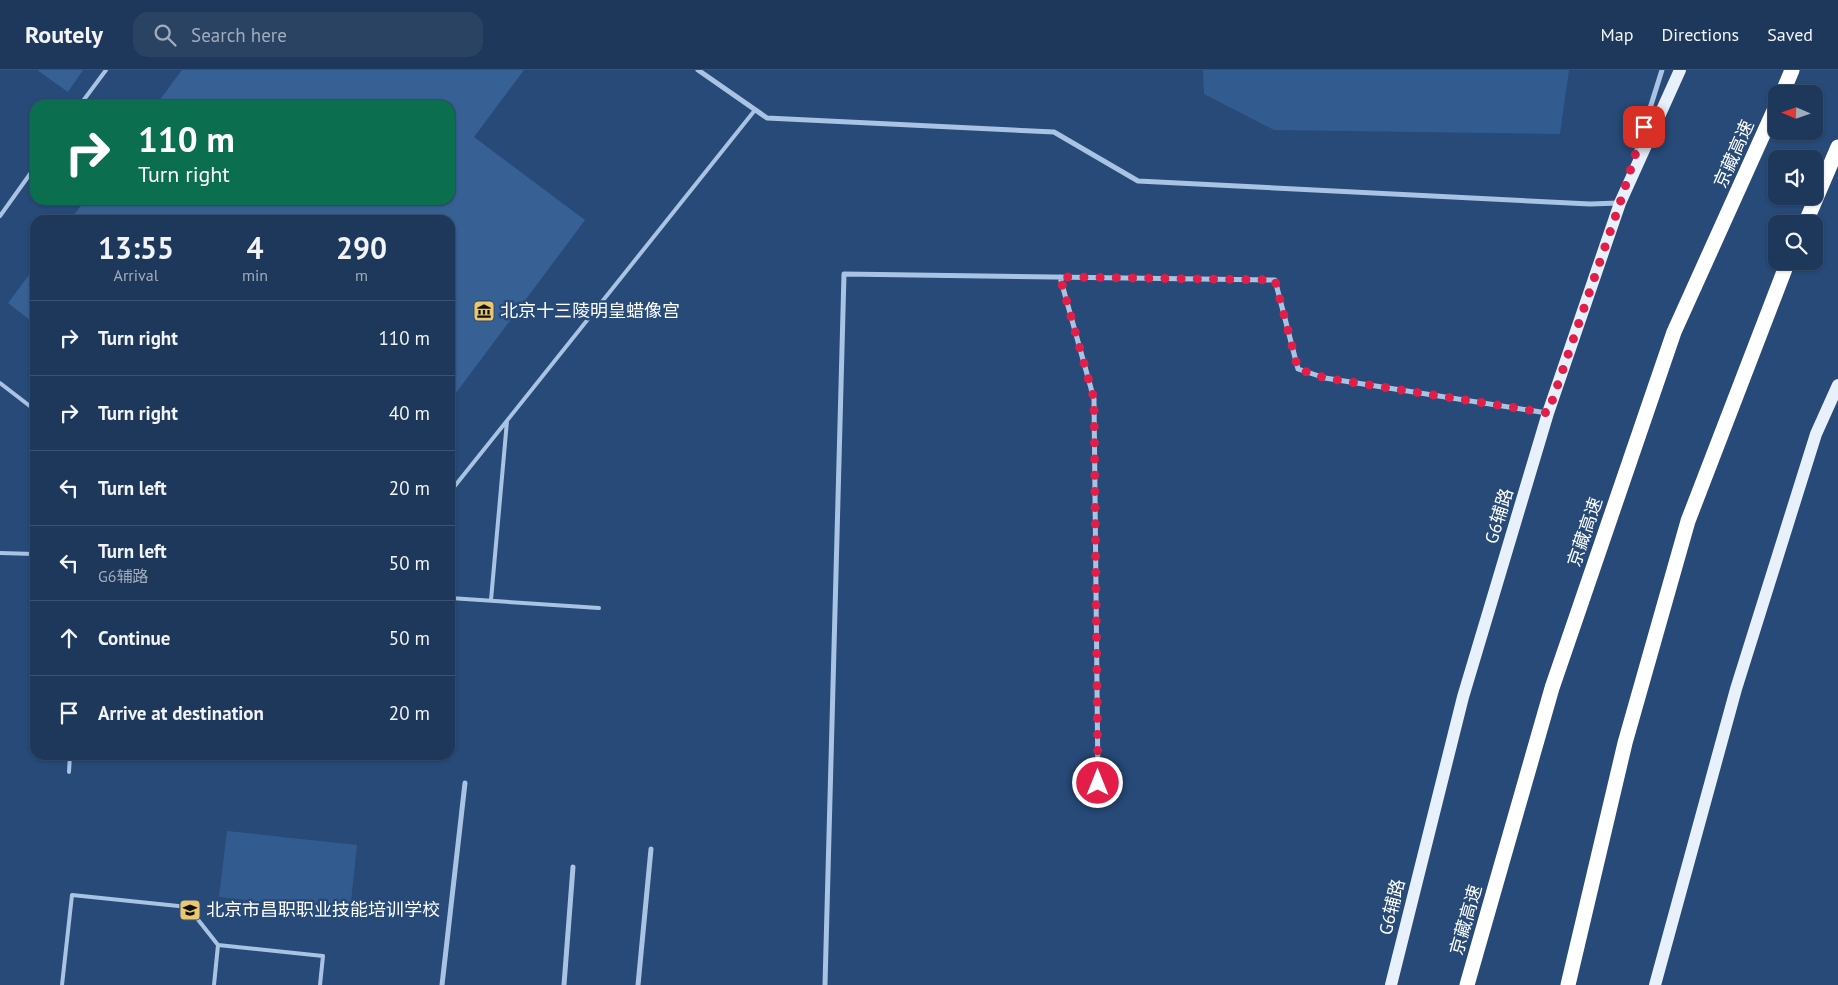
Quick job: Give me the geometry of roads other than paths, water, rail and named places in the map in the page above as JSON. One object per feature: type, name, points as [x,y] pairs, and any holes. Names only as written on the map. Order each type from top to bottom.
[{"type":"highway","points":[[1786,85],[1792,70]]},
{"type":"highway","name":"京藏高速","points":[[1467,985],[1552,688],[1674,332],[1768,124]]},
{"type":"highway","points":[[1809,215],[1838,148]]},
{"type":"highway","points":[[1568,985],[1625,743],[1688,520],[1785,270]]},
{"type":"main road","name":"G6辅路","points":[[1391,985],[1463,697],[1548,413],[1620,203],[1680,70]]},
{"type":"main road","points":[[1655,985],[1736,689],[1816,434],[1838,385]]},
{"type":"street","points":[[698,70],[767,118],[1054,132],[1138,181],[1590,204],[1620,203],[1662,70]]},
{"type":"street","points":[[825,985],[844,274],[1275,280],[1298,369],[1325,378],[1548,413]]},
{"type":"street","points":[[1060,277],[1094,399],[1098,783]]},
{"type":"street","points":[[442,985],[465,782]]},
{"type":"street","points":[[638,985],[651,849]]},
{"type":"street","points":[[564,985],[573,867]]},
{"type":"lane","points":[[84,100],[106,70]]},
{"type":"lane","points":[[455,486],[755,110]]},
{"type":"lane","points":[[0,216],[30,174]]},
{"type":"lane","points":[[0,383],[30,406]]},
{"type":"lane","points":[[491,600],[507,420]]},
{"type":"lane","points":[[0,553],[30,554]]},
{"type":"lane","points":[[455,598],[599,608]]},
{"type":"lane","points":[[69,772],[70,760]]},
{"type":"lane","points":[[62,985],[72,895],[188,907],[218,944],[323,956],[320,985]]},
{"type":"lane","points":[[214,985],[218,944]]},
{"type":"place","name":"北京十三陵明皇蜡像宫","points":[[484,311]]},
{"type":"place","name":"北京市昌职职业技能培训学校","points":[[190,910]]}]
